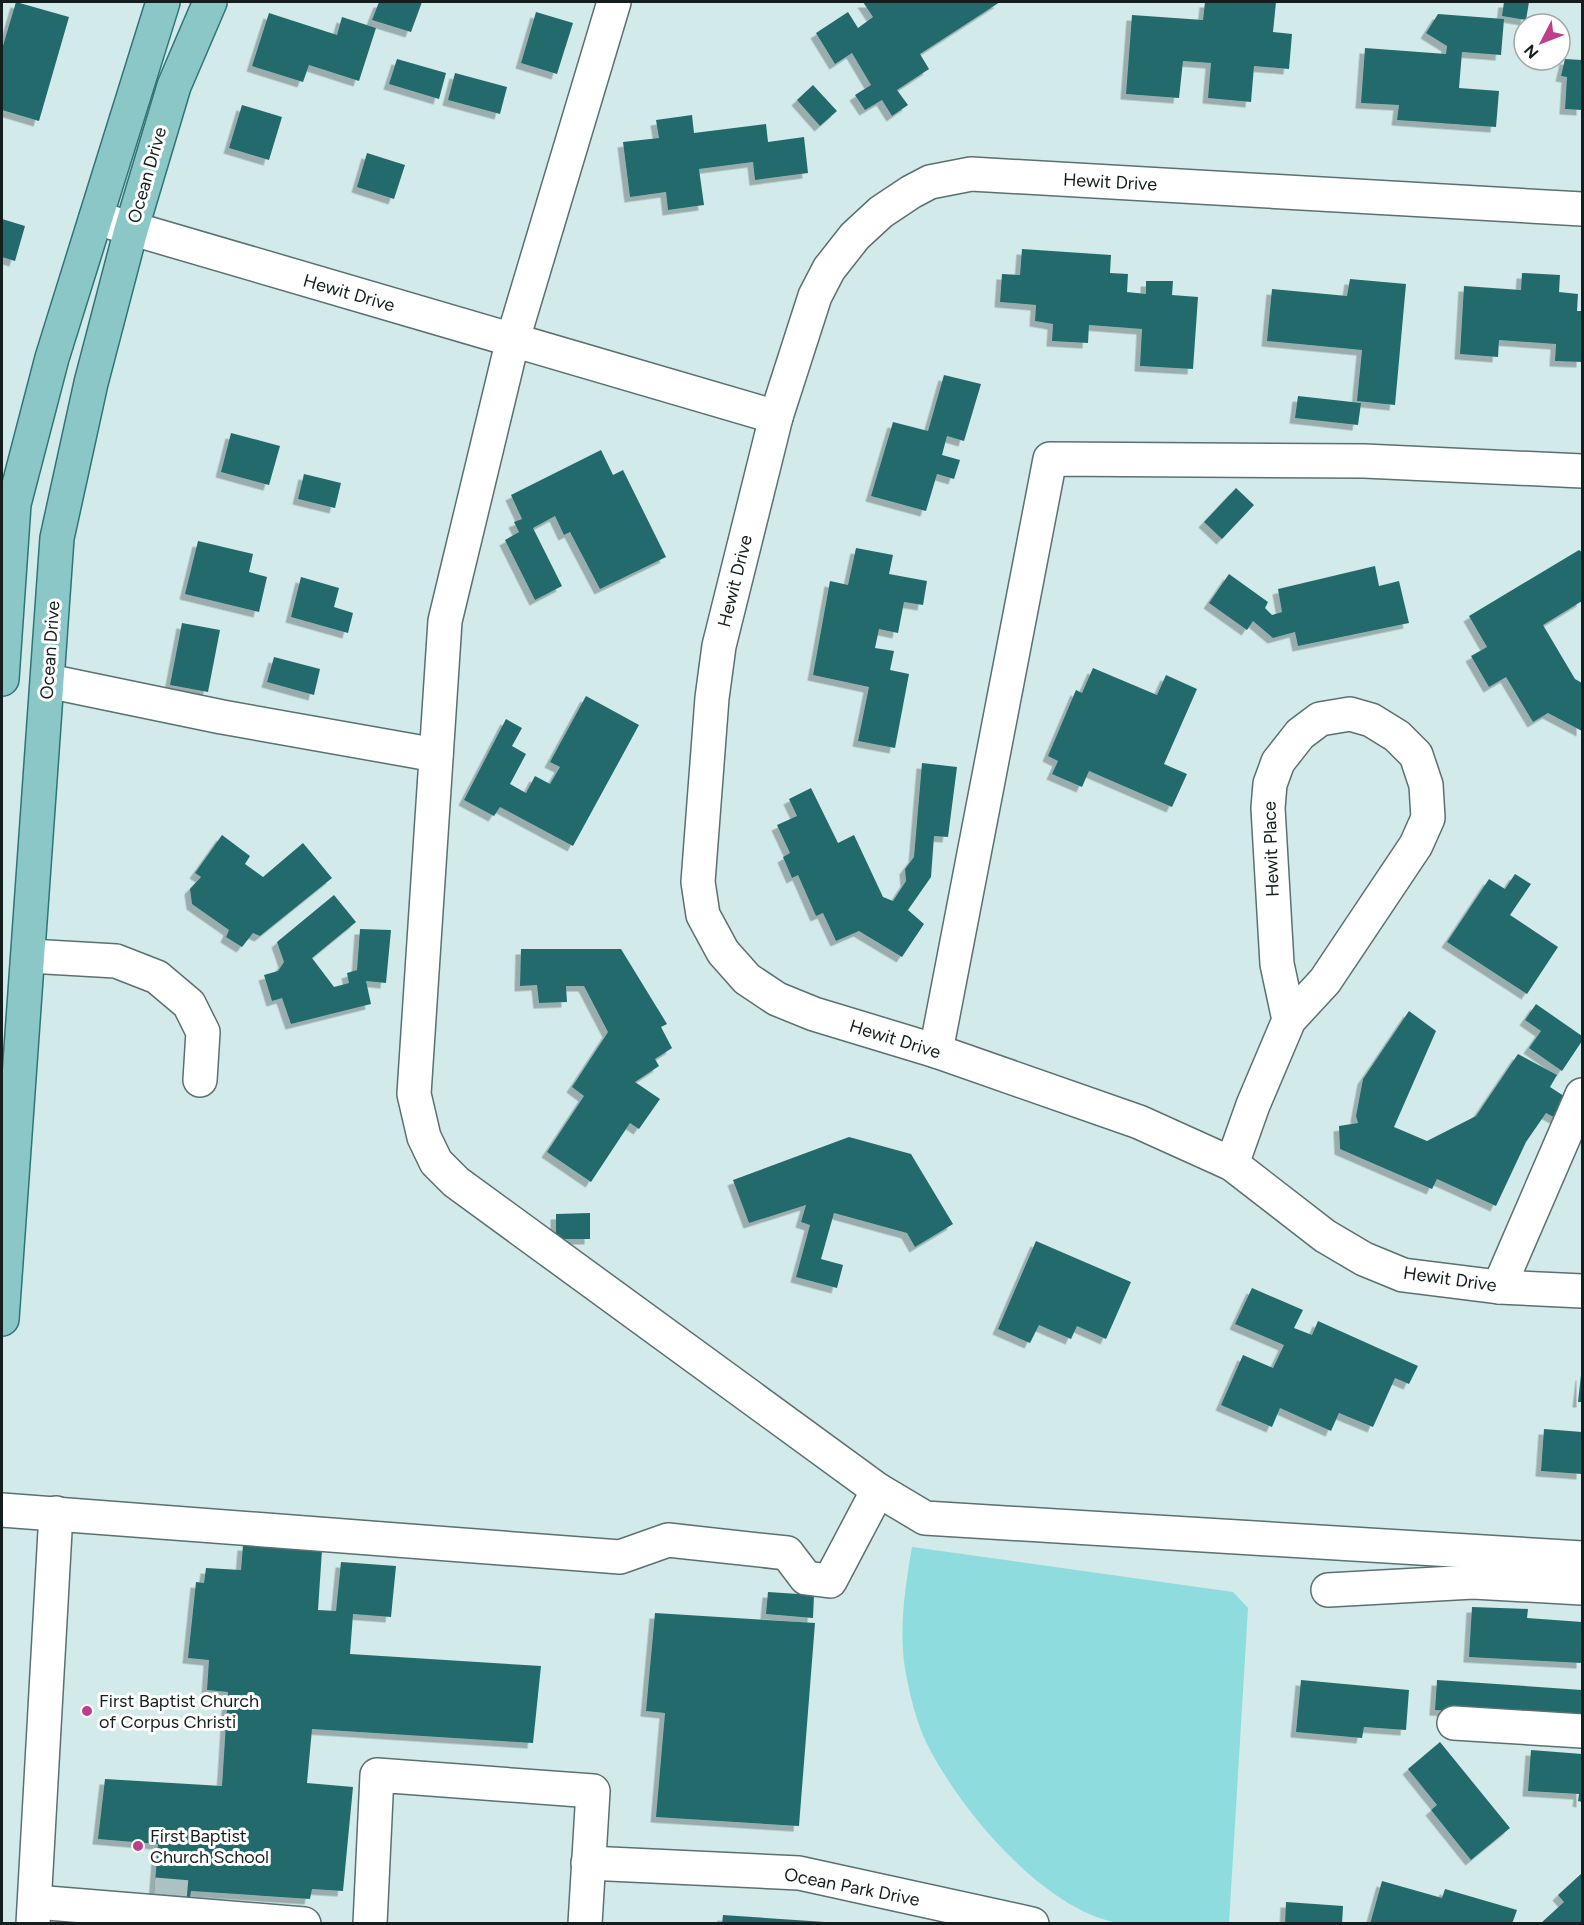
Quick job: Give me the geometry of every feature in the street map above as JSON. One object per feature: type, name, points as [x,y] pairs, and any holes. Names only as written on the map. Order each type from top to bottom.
[{"type":"main road","name":"Ocean Drive","points":[[2,679],[14,504],[52,358],[163,2]]},
{"type":"main road","name":"Ocean Drive","points":[[2,1319],[57,538],[91,383],[131,230],[174,86],[210,2]]},
{"type":"street","points":[[614,2],[513,339],[445,621],[414,1094],[424,1137],[436,1162],[456,1182],[878,1490],[925,1518],[1582,1558]]},
{"type":"street","name":"Hewit Drive","points":[[1582,209],[971,174],[930,182],[881,212],[855,236],[829,269],[815,296],[776,417],[719,645],[712,698],[698,882],[703,915],[723,952],[747,979],[777,999],[813,1014],[936,1051],[1139,1122],[1232,1164],[1325,1236],[1364,1259],[1403,1275],[1499,1287],[1582,1291]]},
{"type":"street","name":"Hewit Drive","points":[[96,218],[776,417]]},
{"type":"street","points":[[936,1051],[1050,459],[1364,460],[1582,471]]},
{"type":"street","points":[[48,681],[222,717],[436,755]]},
{"type":"street","name":"Hewit Place","points":[[1232,1164],[1253,1105],[1289,1020],[1325,981],[1416,845],[1428,818],[1426,785],[1416,755],[1397,736],[1371,720],[1350,714],[1320,719],[1300,734],[1278,762],[1270,783],[1268,808],[1277,964],[1289,1020]]},
{"type":"street","points":[[29,956],[116,961],[157,977],[189,1004],[203,1032],[200,1080]]},
{"type":"street","points":[[1499,1287],[1582,1095]]},
{"type":"street","points":[[2,1510],[620,1557],[668,1540],[787,1553],[806,1578],[830,1581],[878,1490]]},
{"type":"street","points":[[56,1513],[34,1913],[117,1909],[304,1923]]},
{"type":"street","points":[[1328,1590],[1473,1582],[1582,1588]]},
{"type":"street","points":[[1454,1723],[1582,1731]]},
{"type":"street","points":[[370,1923],[377,1775],[592,1791],[585,1923]]},
{"type":"street","name":"Ocean Park Drive","points":[[588,1863],[799,1874],[1032,1923]]},
{"type":"street","points":[[117,1909],[148,1894],[154,1894]]},
{"type":"street","points":[[190,1898],[213,1899],[238,1918]]},
{"type":"shaded area","points":[[912,1547],[1233,1592],[1248,1608],[1229,1923],[1124,1924],[1094,1916],[1065,1901],[1036,1880],[983,1827],[961,1799],[927,1744],[912,1701],[904,1658],[903,1627]]},
{"type":"building","points":[[16,2],[69,17],[39,121],[2,110],[2,49]]},
{"type":"building","points":[[379,2],[422,2],[411,32],[372,20]]},
{"type":"building","points":[[863,2],[1000,2],[920,54],[929,69],[897,90],[908,105],[892,116],[882,100],[865,110],[855,95],[871,85],[852,53],[835,64],[816,33],[848,12],[858,28],[873,17]]},
{"type":"building","points":[[1205,2],[1276,2],[1273,32],[1292,34],[1289,69],[1254,66],[1251,102],[1208,98],[1211,63],[1183,61],[1179,98],[1126,94],[1132,15],[1203,20]]},
{"type":"building","points":[[1504,2],[1529,2],[1527,12],[1512,12],[1512,18],[1502,16]]},
{"type":"building","points":[[536,12],[573,23],[557,74],[521,63]]},
{"type":"building","points":[[269,13],[337,35],[342,17],[376,28],[359,81],[309,65],[303,82],[252,66]]},
{"type":"building","points":[[1438,14],[1504,19],[1501,55],[1462,52],[1459,88],[1499,91],[1496,127],[1397,120],[1399,105],[1361,103],[1365,48],[1446,54],[1447,46],[1426,33]]},
{"type":"building","points":[[397,59],[446,73],[439,99],[389,84]]},
{"type":"building","points":[[1572,59],[1582,60],[1582,110],[1565,109],[1567,77],[1561,76],[1562,72],[1572,72]]},
{"type":"building","points":[[455,73],[507,87],[500,114],[448,100]]},
{"type":"building","points":[[813,85],[837,111],[820,126],[797,100]]},
{"type":"building","points":[[242,105],[282,117],[269,160],[229,148]]},
{"type":"building","points":[[692,115],[694,133],[766,124],[768,142],[804,137],[808,173],[755,180],[753,162],[699,169],[704,205],[668,210],[666,192],[630,197],[623,142],[659,138],[656,120]]},
{"type":"building","points":[[367,153],[405,165],[394,199],[357,187]]},
{"type":"building","points":[[2,219],[25,226],[15,261],[2,257]]},
{"type":"building","points":[[1022,249],[1111,255],[1110,273],[1128,274],[1127,292],[1146,294],[1146,281],[1173,281],[1172,295],[1198,297],[1193,369],[1140,366],[1142,329],[1089,325],[1088,343],[1052,341],[1053,324],[1035,321],[1036,305],[1000,302],[1002,274],[1020,275]]},
{"type":"building","points":[[1522,273],[1560,275],[1559,292],[1578,294],[1577,311],[1582,311],[1582,362],[1555,361],[1556,344],[1499,340],[1498,357],[1460,354],[1464,286],[1521,290]]},
{"type":"building","points":[[1350,279],[1406,284],[1395,405],[1357,401],[1362,350],[1267,341],[1272,289],[1347,296]]},
{"type":"building","points":[[944,375],[981,384],[964,441],[947,436],[942,455],[960,460],[954,479],[937,474],[926,511],[871,496],[893,422],[928,431]]},
{"type":"building","points":[[1298,396],[1361,403],[1358,425],[1295,418]]},
{"type":"building","points":[[231,433],[280,446],[269,485],[221,472]]},
{"type":"building","points":[[601,450],[613,475],[623,470],[666,557],[600,589],[570,532],[564,535],[555,516],[533,528],[562,586],[535,600],[505,540],[519,532],[514,522],[522,519],[511,495]]},
{"type":"building","points":[[304,474],[341,483],[335,508],[298,499]]},
{"type":"building","points":[[1236,488],[1254,505],[1222,539],[1204,522]]},
{"type":"building","points":[[198,541],[253,554],[249,572],[267,577],[259,612],[185,594]]},
{"type":"building","points":[[856,548],[893,555],[889,574],[927,581],[923,605],[904,602],[898,633],[879,629],[875,648],[894,651],[890,670],[909,674],[895,748],[858,741],[869,687],[813,675],[830,581],[848,585]]},
{"type":"building","points":[[1579,550],[1582,552],[1582,601],[1543,625],[1575,679],[1582,683],[1582,731],[1548,713],[1533,722],[1506,677],[1489,687],[1471,656],[1487,647],[1469,616]]},
{"type":"building","points":[[1375,566],[1379,586],[1399,581],[1409,623],[1298,646],[1295,632],[1273,638],[1253,621],[1247,630],[1209,603],[1229,574],[1268,602],[1265,608],[1272,615],[1282,612],[1278,589]]},
{"type":"building","points":[[301,577],[339,588],[334,607],[353,613],[348,633],[291,617]]},
{"type":"building","points":[[182,623],[220,630],[208,692],[170,685]]},
{"type":"building","points":[[274,657],[320,669],[314,695],[267,682]]},
{"type":"building","points":[[1093,668],[1157,695],[1166,675],[1197,689],[1164,764],[1187,774],[1172,807],[1089,771],[1082,787],[1052,774],[1058,761],[1048,756],[1076,690],[1082,693]]},
{"type":"building","points":[[586,696],[639,725],[573,846],[500,807],[494,816],[464,800],[506,719],[522,728],[512,746],[526,754],[510,784],[526,793],[535,776],[550,784],[560,767],[550,762]]},
{"type":"building","points":[[922,763],[957,767],[948,837],[934,836],[931,877],[908,910],[924,924],[902,957],[859,931],[836,941],[823,913],[816,916],[798,875],[792,878],[783,857],[790,853],[777,825],[797,816],[789,799],[811,788],[838,843],[854,835],[883,897],[893,901],[906,881],[905,869],[914,857]]},
{"type":"building","points":[[222,835],[250,856],[245,864],[263,877],[303,843],[332,878],[260,936],[253,933],[242,947],[226,937],[229,930],[192,904],[190,889],[201,877],[195,873]]},
{"type":"building","points":[[1515,874],[1531,884],[1510,915],[1558,947],[1527,994],[1447,942],[1489,879],[1505,889]]},
{"type":"building","points":[[334,895],[356,922],[312,958],[334,987],[349,983],[347,973],[357,970],[360,929],[391,930],[386,983],[366,981],[371,1004],[291,1024],[282,998],[272,1001],[264,975],[278,971],[284,962],[277,942]]},
{"type":"building","points":[[521,949],[621,949],[667,1024],[661,1027],[672,1048],[655,1059],[659,1066],[635,1082],[660,1099],[639,1129],[630,1123],[591,1182],[547,1152],[584,1096],[572,1087],[608,1032],[584,986],[566,986],[567,1002],[539,1003],[537,985],[520,986]]},
{"type":"building","points":[[1536,1004],[1582,1036],[1582,1041],[1562,1071],[1529,1048],[1541,1031],[1525,1020]]},
{"type":"building","points":[[1409,1011],[1436,1031],[1394,1127],[1427,1141],[1476,1116],[1518,1054],[1557,1075],[1550,1087],[1570,1100],[1561,1121],[1546,1113],[1526,1142],[1496,1206],[1437,1179],[1432,1189],[1340,1149],[1339,1126],[1358,1123],[1356,1116],[1363,1079]]},
{"type":"building","points":[[849,1137],[911,1154],[953,1224],[915,1247],[907,1233],[834,1213],[821,1259],[843,1265],[837,1288],[796,1277],[810,1225],[801,1222],[806,1205],[749,1223],[733,1180]]},
{"type":"building","points":[[590,1213],[590,1239],[556,1239],[556,1214]]},
{"type":"building","points":[[1036,1241],[1131,1282],[1106,1339],[1077,1326],[1071,1339],[1039,1325],[1030,1343],[998,1329]]},
{"type":"building","points":[[1252,1288],[1303,1310],[1294,1328],[1312,1335],[1318,1321],[1418,1366],[1409,1384],[1395,1378],[1373,1427],[1339,1413],[1331,1431],[1280,1408],[1272,1427],[1221,1405],[1243,1355],[1273,1368],[1284,1345],[1235,1324]]},
{"type":"building","points":[[1581,1375],[1582,1402],[1578,1402]]},
{"type":"building","points":[[1544,1429],[1582,1432],[1582,1474],[1541,1471]]},
{"type":"building","points":[[243,1545],[322,1550],[318,1610],[336,1611],[341,1562],[396,1566],[391,1617],[353,1614],[350,1654],[541,1666],[533,1743],[312,1729],[307,1783],[353,1787],[343,1891],[312,1889],[310,1899],[191,1891],[188,1910],[153,1908],[158,1844],[98,1839],[105,1779],[222,1786],[228,1692],[207,1690],[209,1660],[188,1658],[196,1582],[204,1583],[206,1568],[241,1570]]},
{"type":"building","points":[[768,1592],[814,1595],[813,1618],[766,1614]]},
{"type":"building","points":[[1472,1607],[1528,1609],[1527,1618],[1582,1622],[1582,1663],[1469,1657]]},
{"type":"building","points":[[655,1613],[815,1623],[799,1826],[656,1817],[665,1713],[646,1711]]},
{"type":"building","points":[[1301,1680],[1409,1690],[1406,1730],[1364,1727],[1362,1738],[1296,1732]]},
{"type":"building","points":[[1437,1680],[1582,1690],[1582,1719],[1435,1710]]},
{"type":"building","points":[[1440,1742],[1510,1828],[1471,1860],[1431,1810],[1437,1805],[1408,1769]]},
{"type":"building","points":[[1531,1750],[1582,1754],[1582,1802],[1578,1801],[1579,1794],[1528,1791]]},
{"type":"building","points":[[1582,1873],[1582,1924],[1540,1924],[1564,1902],[1558,1895]]},
{"type":"building","points":[[1382,1881],[1442,1898],[1445,1889],[1517,1910],[1512,1924],[1370,1924]]},
{"type":"building","points":[[1286,1902],[1343,1906],[1342,1924],[1285,1924]]},
{"type":"building","points":[[723,1915],[825,1922],[825,1924],[722,1924]]},
{"type":"tunnel","points":[[154,1894],[190,1897]]},
{"type":"place","name":"First Baptist Church of Corpus Christi","points":[[87,1711]]},
{"type":"place","name":"First Baptist Church School","points":[[138,1846]]}]
